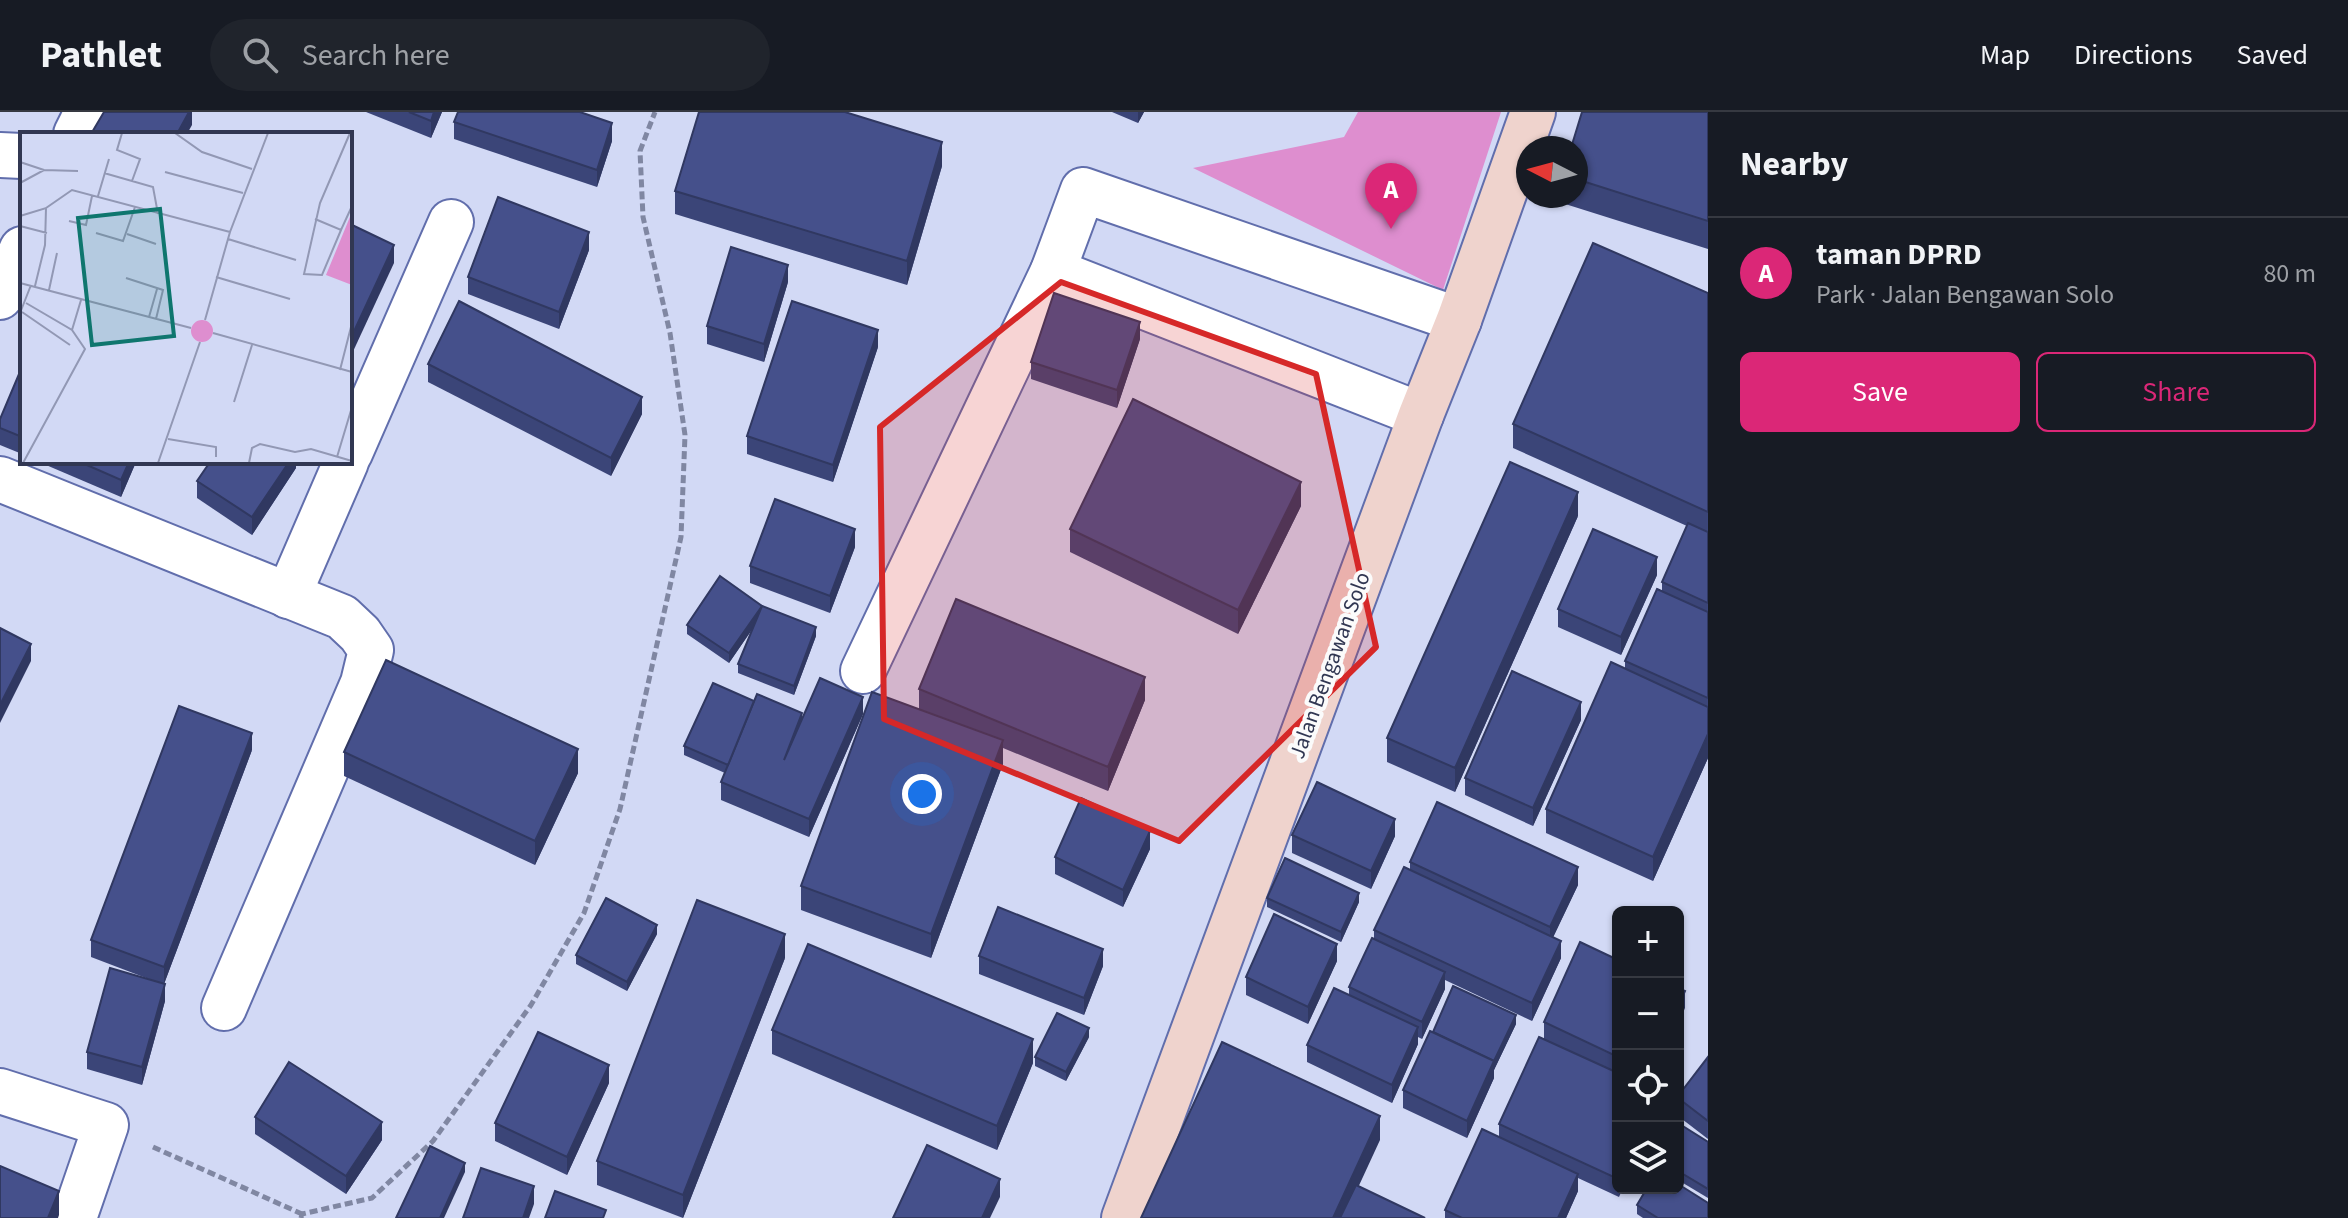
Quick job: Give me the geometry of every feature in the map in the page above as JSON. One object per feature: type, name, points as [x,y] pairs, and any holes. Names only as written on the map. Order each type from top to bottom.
[{"type":"main road","name":"Jalan Bengawan Solo","points":[[1124,1218],[1459,320],[1533,112]]},
{"type":"street","points":[[77,132],[87,112]]},
{"type":"street","points":[[0,155],[20,156]]},
{"type":"street","points":[[863,671],[1053,271],[1083,190],[1459,320]]},
{"type":"street","points":[[352,448],[451,222]]},
{"type":"street","points":[[0,297],[20,253]]},
{"type":"street","points":[[1053,271],[1421,415]]},
{"type":"street","points":[[288,596],[345,464]]},
{"type":"street","points":[[0,479],[342,617],[371,650],[363,683],[224,1008]]},
{"type":"street","points":[[0,1091],[106,1125],[74,1218]]},
{"type":"path","points":[[106,1125],[302,1216],[372,1198],[433,1141],[531,1005],[584,913],[620,809],[681,537],[685,435],[670,333],[643,217],[640,151],[655,112]]},
{"type":"highlighted area","points":[[1061,282],[1316,374],[1376,647],[1179,841],[884,719],[880,427]]},
{"type":"shaded area","points":[[1358,112],[1501,112],[1443,290],[1193,168],[1344,137]]},
{"type":"building","points":[[104,112],[189,112],[178,132],[92,132]]},
{"type":"building","points":[[409,112],[434,112],[431,121]]},
{"type":"building","points":[[458,112],[580,112],[612,123],[597,170],[454,122]]},
{"type":"building","points":[[699,112],[845,112],[942,142],[907,261],[675,191]]},
{"type":"building","points":[[1582,112],[1708,112],[1708,221],[1588,183],[1588,136],[1575,136]]},
{"type":"building","points":[[498,197],[589,232],[559,312],[468,277]]},
{"type":"building","points":[[352,225],[394,245],[352,336]]},
{"type":"building","points":[[1593,243],[1708,293],[1708,512],[1513,424]]},
{"type":"building","points":[[731,247],[788,265],[764,344],[707,326]]},
{"type":"building","points":[[1054,293],[1140,322],[1117,390],[1031,362]]},
{"type":"building","points":[[459,301],[642,397],[611,458],[428,364]]},
{"type":"building","points":[[792,301],[878,330],[833,465],[747,436]]},
{"type":"building","points":[[20,372],[20,436],[0,428],[0,419]]},
{"type":"building","points":[[1133,399],[1301,482],[1238,610],[1070,529]]},
{"type":"building","points":[[1510,462],[1578,492],[1455,768],[1387,738]]},
{"type":"building","points":[[85,464],[128,464],[121,480]]},
{"type":"building","points":[[209,464],[288,464],[252,517],[197,481]]},
{"type":"building","points":[[775,499],[855,529],[830,596],[750,566]]},
{"type":"building","points":[[1688,523],[1708,532],[1708,603],[1662,582]]},
{"type":"building","points":[[1593,529],[1657,557],[1621,637],[1558,609]]},
{"type":"building","points":[[720,576],[762,606],[729,653],[687,625]]},
{"type":"building","points":[[1657,589],[1708,612],[1708,698],[1625,661]]},
{"type":"building","points":[[956,599],[1145,677],[1108,767],[919,689]]},
{"type":"building","points":[[762,606],[816,627],[794,686],[738,664]]},
{"type":"building","points":[[0,628],[31,644],[0,705]]},
{"type":"building","points":[[386,660],[578,749],[535,841],[344,752]]},
{"type":"building","points":[[1611,662],[1708,707],[1708,734],[1653,857],[1546,809]]},
{"type":"building","points":[[1512,671],[1581,702],[1533,808],[1465,778]]},
{"type":"building","points":[[820,678],[863,697],[809,819],[721,782],[757,694],[802,713],[784,760]]},
{"type":"building","points":[[713,683],[754,701],[728,765],[684,746]]},
{"type":"building","points":[[872,692],[1003,740],[931,934],[801,886]]},
{"type":"building","points":[[179,706],[252,733],[164,967],[91,940]]},
{"type":"building","points":[[1317,782],[1395,819],[1371,871],[1292,835]]},
{"type":"building","points":[[1081,798],[1150,831],[1123,890],[1055,857]]},
{"type":"building","points":[[1437,802],[1578,867],[1550,927],[1410,862]]},
{"type":"building","points":[[1285,858],[1359,893],[1341,932],[1267,898]]},
{"type":"building","points":[[1404,867],[1561,941],[1532,1003],[1374,930]]},
{"type":"building","points":[[606,898],[657,925],[627,982],[576,955]]},
{"type":"building","points":[[697,900],[785,934],[683,1195],[597,1161]]},
{"type":"building","points":[[998,907],[1103,949],[1084,998],[979,956]]},
{"type":"building","points":[[1274,914],[1337,944],[1308,1007],[1246,977]]},
{"type":"building","points":[[1372,938],[1445,972],[1422,1022],[1349,987]]},
{"type":"building","points":[[1580,942],[1612,957],[1612,1054],[1544,1022]]},
{"type":"building","points":[[808,944],[1033,1039],[997,1126],[772,1030]]},
{"type":"building","points":[[110,968],[165,984],[142,1067],[87,1052]]},
{"type":"building","points":[[1453,986],[1516,1015],[1494,1061],[1433,1032]]},
{"type":"building","points":[[1334,988],[1418,1027],[1392,1085],[1307,1045]]},
{"type":"building","points":[[1057,1013],[1089,1028],[1066,1072],[1035,1057]]},
{"type":"building","points":[[1430,1031],[1494,1061],[1467,1121],[1403,1090]]},
{"type":"building","points":[[538,1032],[609,1065],[567,1157],[495,1123]]},
{"type":"building","points":[[1539,1037],[1612,1070],[1612,1176],[1499,1124]]},
{"type":"building","points":[[1222,1042],[1380,1116],[1333,1218],[1141,1218]]},
{"type":"building","points":[[1708,1057],[1708,1121],[1684,1103],[1684,1088]]},
{"type":"building","points":[[289,1062],[382,1122],[346,1176],[255,1117]]},
{"type":"building","points":[[1684,1127],[1708,1142],[1708,1189],[1684,1175]]},
{"type":"building","points":[[1482,1129],[1578,1174],[1558,1218],[1462,1218],[1445,1210]]},
{"type":"building","points":[[927,1145],[1000,1179],[982,1218],[893,1218]]},
{"type":"building","points":[[430,1146],[465,1163],[440,1218],[396,1218]]},
{"type":"building","points":[[0,1166],[59,1191],[48,1218],[0,1218]]},
{"type":"building","points":[[481,1168],[534,1186],[523,1218],[463,1218]]},
{"type":"building","points":[[1356,1185],[1425,1218],[1340,1218]]},
{"type":"building","points":[[1684,1188],[1708,1203],[1708,1218],[1658,1218],[1637,1205],[1643,1194],[1684,1194]]},
{"type":"building","points":[[555,1191],[606,1210],[603,1218],[545,1218]]},
{"type":"place","name":"taman DPRD","points":[[1391,229]]}]
